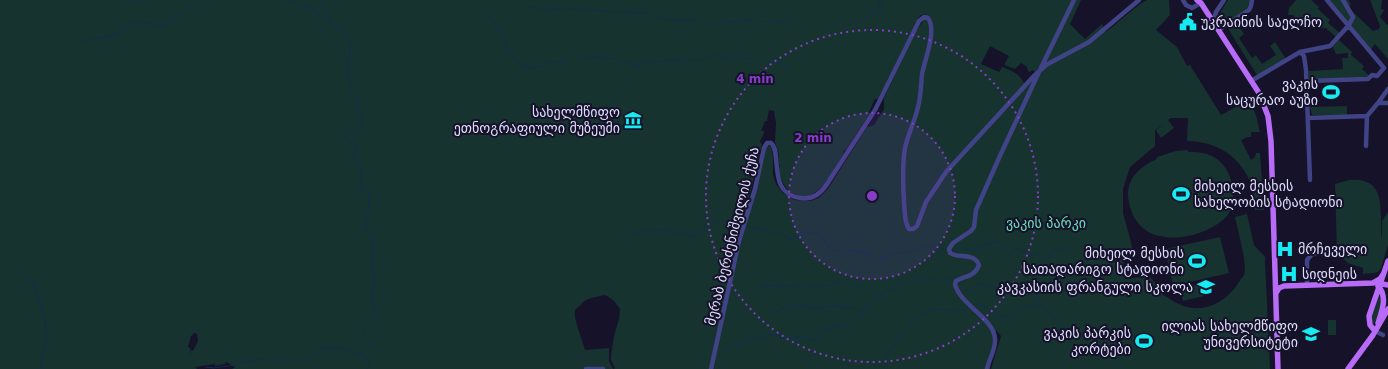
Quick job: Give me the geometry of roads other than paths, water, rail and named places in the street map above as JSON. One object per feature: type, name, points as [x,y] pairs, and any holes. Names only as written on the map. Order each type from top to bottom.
[{"type":"main road","points":[[1200,1],[1252,81],[1264,103],[1268,116],[1276,275],[1278,369]]},
{"type":"main road","points":[[1376,330],[1370,325],[1369,316],[1388,261]]},
{"type":"main road","points":[[1373,283],[1380,279],[1384,273]]},
{"type":"main road","points":[[1384,273],[1388,278]]},
{"type":"main road","points":[[1276,275],[1280,283],[1284,286]]},
{"type":"main road","points":[[1276,292],[1284,286],[1373,283],[1388,285]]},
{"type":"main road","points":[[1373,283],[1377,288],[1376,296]]},
{"type":"main road","points":[[1376,330],[1385,298],[1380,285]]},
{"type":"main road","points":[[1348,369],[1376,330],[1388,309]]},
{"type":"street","points":[[987,369],[995,343],[994,332],[961,297],[955,284],[958,279],[976,272],[979,266],[978,262],[973,258],[953,255],[950,253],[949,249],[953,243],[971,231],[974,227],[975,214],[984,191],[1074,0]]},
{"type":"street","name":"მერაბ ბერძენიშვილის ქუჩა","points":[[711,369],[739,241],[764,148],[767,143],[774,146],[777,176],[786,191],[793,196],[802,198],[813,197],[820,192],[827,184],[874,110],[919,21],[924,17],[928,18],[931,21],[930,39],[922,74],[918,107],[907,142],[904,161],[906,224],[909,229],[912,230],[917,226],[926,202],[946,172],[1039,72],[1046,66],[1089,42],[1139,0]]},
{"type":"street","points":[[1183,0],[1186,5],[1192,8],[1200,1]]},
{"type":"street","points":[[1213,22],[1216,12],[1224,0]]},
{"type":"street","points":[[1219,30],[1249,10],[1252,6],[1252,0]]},
{"type":"street","points":[[1307,82],[1368,78],[1372,75],[1377,76],[1384,68],[1327,0]]},
{"type":"street","points":[[1252,81],[1300,52],[1330,46],[1349,25],[1353,17],[1342,0]]},
{"type":"street","points":[[1300,52],[1304,56],[1307,82],[1310,180]]},
{"type":"street","points":[[1366,146],[1367,116],[1388,89]]},
{"type":"street","points":[[1378,103],[1388,103]]},
{"type":"street","points":[[1308,118],[1367,116]]},
{"type":"street","points":[[1308,285],[1307,260],[1309,257],[1312,254],[1335,253],[1335,250]]},
{"type":"street","points":[[1376,330],[1383,335]]},
{"type":"street","points":[[586,369],[603,369]]},
{"type":"waterway","points":[[130,0],[148,0]]},
{"type":"waterway","points":[[83,42],[122,32],[127,25],[140,22],[159,25],[166,24],[174,20],[188,6],[198,2],[203,2],[204,0]]},
{"type":"waterway","points":[[290,0],[314,10],[345,34],[350,42],[348,75],[351,91],[358,98],[356,106],[363,121],[360,128],[345,134],[345,139],[357,146],[353,157],[361,172],[360,192],[370,193],[365,227],[373,239],[372,264],[375,284],[372,302],[377,317],[370,320],[362,329],[364,336],[370,342],[369,345],[365,346],[362,355],[367,359],[369,364],[367,369]]},
{"type":"waterway","points":[[320,0],[331,21]]},
{"type":"waterway","points":[[851,25],[881,10],[879,1],[883,0]]},
{"type":"waterway","points":[[527,8],[532,7],[547,10],[565,8],[613,12],[651,13]]},
{"type":"waterway","points":[[485,12],[496,26],[513,56],[522,65],[534,68],[556,61],[566,61]]},
{"type":"waterway","points":[[657,15],[669,20],[677,21],[687,19],[699,22]]},
{"type":"waterway","points":[[707,23],[715,21],[719,25],[723,24],[726,20],[733,22],[738,20],[744,22],[757,19]]},
{"type":"waterway","points":[[762,21],[771,22],[774,19],[783,23],[792,21]]},
{"type":"waterway","points":[[577,60],[591,56],[614,59],[634,65],[671,60],[683,62],[688,59],[696,60],[717,54],[727,59],[731,59],[736,53],[741,54],[744,58],[754,60]]},
{"type":"waterway","points":[[767,62],[773,61],[788,66]]},
{"type":"waterway","points":[[626,237],[631,234],[661,229],[675,234],[682,232],[692,236],[699,234],[708,225],[720,220],[738,225]]},
{"type":"waterway","points":[[746,227],[765,230],[769,233],[782,232],[789,239],[793,240],[805,233],[814,232],[824,239],[828,247],[835,251],[842,250],[845,253],[851,250],[860,251],[870,256]]},
{"type":"waterway","points":[[953,249],[961,248],[971,251],[995,242],[1001,245],[1007,254],[1011,254],[1014,250],[1018,249],[1030,256],[1035,254],[1044,259],[1048,259],[1054,249],[1068,251]]},
{"type":"waterway","points":[[876,257],[887,257],[893,254],[908,252],[921,246],[945,249]]},
{"type":"waterway","points":[[29,276],[44,315],[46,331],[45,346],[40,369]]},
{"type":"waterway","points":[[860,319],[870,300],[880,298],[884,291],[896,287],[899,281],[906,284],[909,283],[913,276],[922,280],[933,278],[941,281],[945,278],[952,281]]},
{"type":"waterway","points":[[760,287],[772,285],[780,287],[787,285],[798,288],[802,285],[812,287],[830,285],[839,281],[865,287]]},
{"type":"waterway","points":[[959,284],[966,291],[970,291],[972,288],[980,284],[1001,289],[1011,284],[1028,288],[1034,286],[1037,290],[1037,301],[1054,319],[1067,329]]},
{"type":"waterway","points":[[870,289],[880,294]]},
{"type":"waterway","points":[[974,304],[984,306],[999,316],[1010,318],[1021,307],[1039,305]]},
{"type":"waterway","points":[[772,311],[778,311],[786,306],[796,308],[801,305],[819,309],[830,306],[853,308]]},
{"type":"waterway","points":[[883,362],[905,329],[920,315],[937,309],[958,312],[968,307]]},
{"type":"waterway","points":[[858,309],[864,309]]},
{"type":"waterway","points":[[720,354],[730,348],[757,337],[763,337],[770,334],[813,340],[820,337],[820,331],[852,323]]},
{"type":"waterway","points":[[302,360],[315,355],[322,349],[338,347],[362,355]]},
{"type":"waterway","points":[[206,367],[213,368],[236,365],[261,359],[300,360]]},
{"type":"place","name":"უკრაინის საელჩო","points":[[1188,22]]},
{"type":"place","name":"ვაკის საცურაო აუზი","points":[[1331,92]]},
{"type":"place","name":"სახელმწიფო ეთნოგრაფიული მუზეუმი","points":[[633,120]]},
{"type":"place","name":"მიხეილ მესხის სახელობის სტადიონი","points":[[1181,194]]},
{"type":"place","name":"მრჩეველი","points":[[1285,249]]},
{"type":"place","name":"მიხეილ მესხის სათადარიგო სტადიონი","points":[[1197,261]]},
{"type":"place","name":"სიდნეის","points":[[1289,274]]},
{"type":"place","name":"კავკასიის ფრანგული სკოლა","points":[[1206,287]]},
{"type":"place","name":"ილიას სახელმწიფო უნივერსიტეტი","points":[[1311,334]]},
{"type":"place","name":"ვაკის პარკის კორტები","points":[[1144,341]]},
{"type":"park label","name":"ვაკის პარკი","points":[[1046,223]]}]
